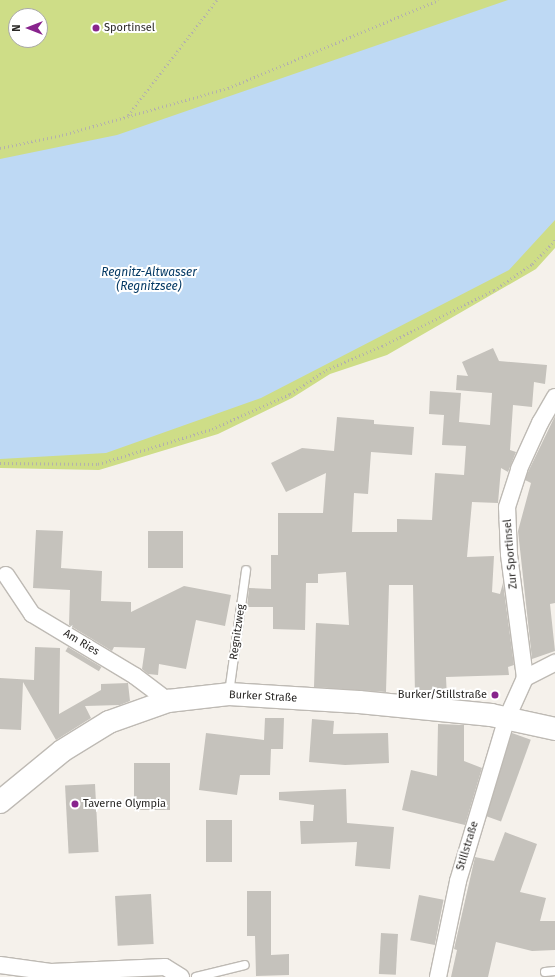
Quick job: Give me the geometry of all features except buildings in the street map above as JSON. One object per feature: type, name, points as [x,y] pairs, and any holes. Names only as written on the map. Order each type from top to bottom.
[{"type":"main road","name":"Burker Straße","points":[[0,802],[62,751],[109,722],[168,701],[229,694],[359,702],[507,718],[555,729]]},
{"type":"street","name":"Zur Sportinsel","points":[[525,678],[509,554],[507,507],[519,469],[555,397]]},
{"type":"street","name":"Am Ries","points":[[6,575],[32,614],[135,676],[168,701]]},
{"type":"street","points":[[507,718],[525,678],[555,663]]},
{"type":"street","name":"Stillstraße","points":[[438,977],[458,881],[507,718]]},
{"type":"street","points":[[0,965],[51,972],[165,967],[181,977]]},
{"type":"lane","name":"Regnitzweg","points":[[229,694],[246,570]]},
{"type":"lane","points":[[196,977],[245,965]]},
{"type":"lane","points":[[545,972],[555,971]]},
{"type":"path","points":[[128,116],[217,0]]},
{"type":"path","points":[[0,148],[62,135],[228,88],[438,0]]},
{"type":"path","points":[[0,463],[98,464],[212,429],[290,394],[326,370],[382,346],[494,290],[532,264],[555,240]]},
{"type":"green space","name":"Regnitz-Altwasser (Regnitzsee)","points":[[0,0],[555,0],[555,248],[536,269],[387,355],[330,374],[292,398],[218,434],[99,470],[0,468]]},
{"type":"water","name":"Regnitz-Altwasser (Regnitzsee)","points":[[508,0],[555,0],[555,220],[509,270],[261,398],[106,453],[0,459],[0,159],[117,135]]},
{"type":"place","name":"Sportinsel","points":[[96,28]]},
{"type":"place","name":"Burker/Stillstraße","points":[[495,695]]},
{"type":"place","name":"Taverne Olympia","points":[[75,804]]}]
